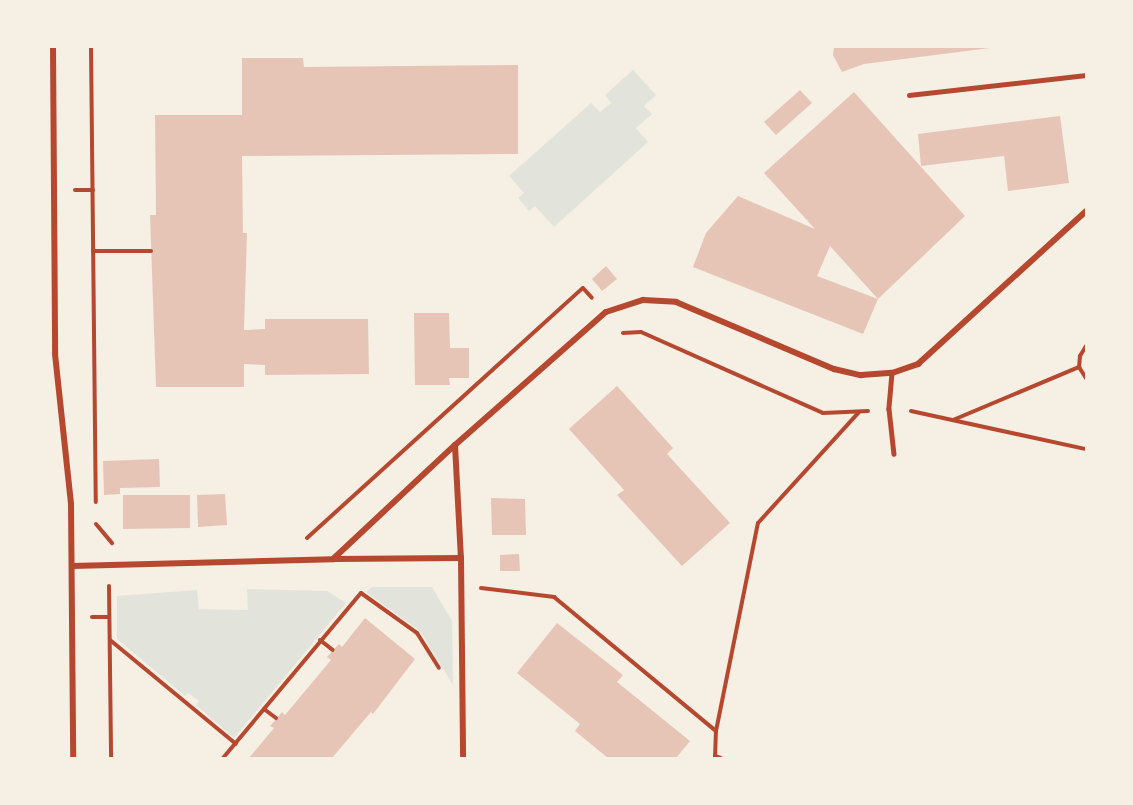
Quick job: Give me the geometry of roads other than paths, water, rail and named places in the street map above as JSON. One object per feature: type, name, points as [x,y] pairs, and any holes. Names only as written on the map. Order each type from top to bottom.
[{"type":"street","points":[[53,46],[55,354],[71,504],[73,759]]},
{"type":"street","points":[[333,560],[455,445],[606,312],[643,300],[676,302],[834,369],[861,375],[892,373],[918,364],[1086,211]]},
{"type":"street","points":[[46,250],[55,250]]},
{"type":"street","points":[[455,445],[461,558],[463,759]]},
{"type":"street","points":[[72,566],[461,558]]},
{"type":"lane","points":[[909,95],[1086,75]]},
{"type":"lane","points":[[892,373],[889,409],[894,454]]}]
